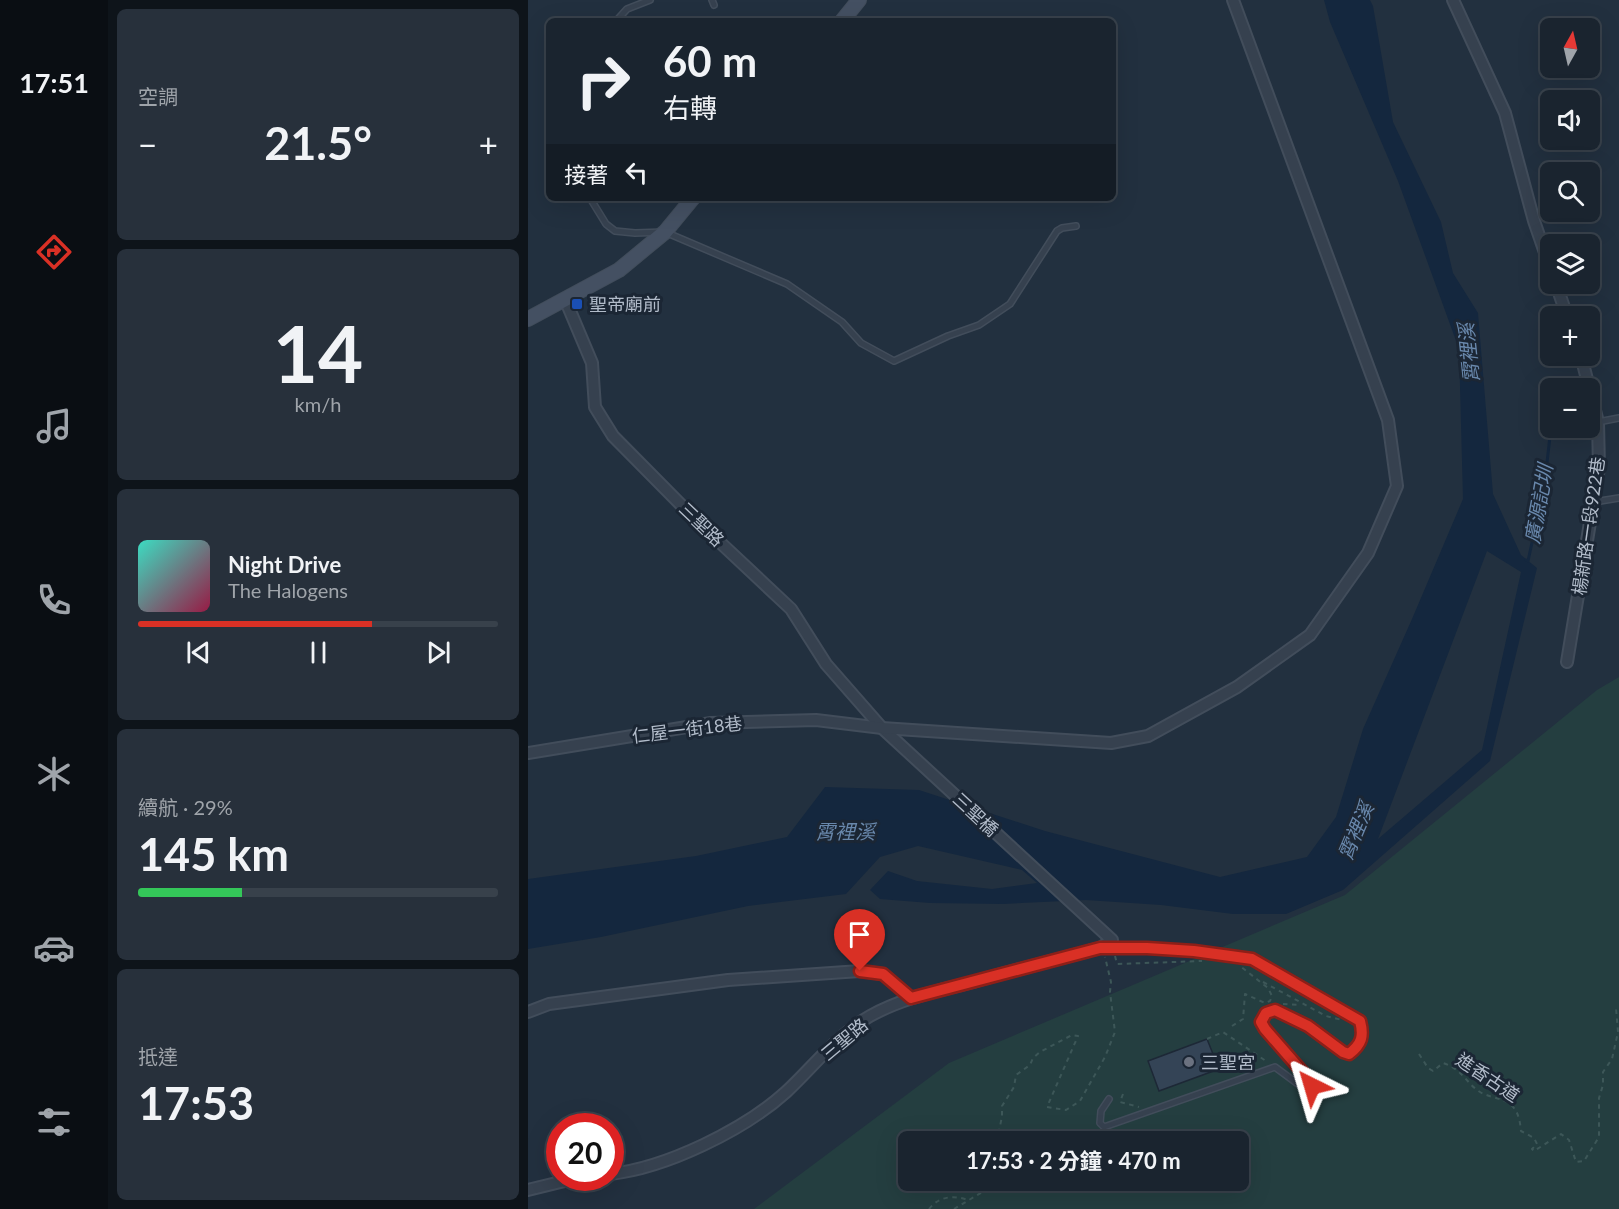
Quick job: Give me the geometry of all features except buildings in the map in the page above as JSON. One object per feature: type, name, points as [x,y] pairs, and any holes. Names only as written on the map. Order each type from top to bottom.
[{"type":"main road","points":[[844,18],[859,0]]},
{"type":"main road","points":[[528,319],[619,270],[665,232],[691,201]]},
{"type":"street","name":"仁屋一街18巷","points":[[528,753],[711,723],[816,720],[882,728],[1111,743],[1148,736],[1238,687],[1310,635],[1368,553],[1397,486],[1388,420],[1233,0]]},
{"type":"street","points":[[1453,0],[1504,113],[1540,238]]},
{"type":"street","name":"三聖路","points":[[565,299],[592,363],[595,407],[614,436],[694,518],[791,609],[826,664],[882,728]]},
{"type":"street","name":"楊新路一段922巷","points":[[1567,662],[1599,468],[1598,438]]},
{"type":"street","name":"三聖橋","points":[[882,728],[1112,940],[1100,948]]},
{"type":"street","name":"三聖路","points":[[624,1172],[681,1155],[724,1134],[772,1104],[848,1032],[869,1017],[911,998],[1100,948]]},
{"type":"street","points":[[528,1012],[549,1004],[728,980],[860,971],[883,974],[911,998]]},
{"type":"street","points":[[528,1190],[546,1186]]},
{"type":"lane","points":[[619,18],[627,9],[650,0]]},
{"type":"lane","points":[[592,201],[606,224],[615,231],[665,232],[787,284],[842,322],[861,344],[894,361],[948,336],[979,325],[1010,304],[1057,231],[1076,226]]},
{"type":"lane","points":[[1600,422],[1619,418]]},
{"type":"lane","points":[[1594,502],[1619,498]]},
{"type":"lane","points":[[1100,948],[1194,951],[1252,959],[1360,1021],[1363,1035],[1358,1047],[1349,1054],[1308,1026],[1275,1010],[1266,1013],[1261,1022],[1312,1083],[1311,1088],[1302,1086],[1275,1067],[1104,1127],[1100,1123],[1101,1111],[1109,1099]]},
{"type":"path","points":[[999,1131],[1002,1106],[1014,1087],[1016,1075],[1030,1065],[1033,1058],[1040,1052],[1072,1035],[1078,1036],[1047,1107],[1066,1110],[1080,1101],[1115,1032],[1111,982],[1104,950],[1113,949],[1117,964],[1211,962]]},
{"type":"path","points":[[1105,960],[1115,959]]},
{"type":"path","points":[[1238,965],[1258,979],[1326,1016],[1360,1021]]},
{"type":"path","points":[[1258,979],[1268,988],[1272,996],[1265,1003]]},
{"type":"path","points":[[1232,1026],[1243,1019],[1245,994],[1265,1003],[1304,1005]]},
{"type":"path","name":"進香古道","points":[[1419,1054],[1428,1068],[1433,1071],[1443,1063],[1449,1065],[1468,1079],[1479,1092],[1513,1106],[1519,1117],[1521,1131],[1534,1138],[1537,1144],[1532,1149],[1534,1152],[1561,1134],[1569,1140],[1576,1162],[1584,1161],[1599,1137],[1599,1098],[1603,1085],[1603,1072],[1612,1059],[1618,1032],[1616,1008],[1619,1008]]},
{"type":"path","points":[[1244,1013],[1261,1022]]},
{"type":"path","points":[[1207,1039],[1223,1032],[1275,1067]]},
{"type":"path","points":[[1123,1094],[1120,1102],[1153,1111]]},
{"type":"path","points":[[954,1209],[984,1191]]},
{"type":"path","points":[[929,1209],[941,1198],[959,1197],[968,1200]]},
{"type":"green space","points":[[1619,677],[1619,1209],[754,1209],[949,1063],[1345,895],[1597,690]]},
{"type":"water","name":"霄裡溪","points":[[1324,0],[1370,0],[1373,6],[1393,122],[1441,222],[1453,273],[1478,313],[1493,494],[1521,555],[1537,568],[1490,761],[1343,890],[1286,914],[1233,914],[1161,905],[1086,900],[1003,904],[930,903],[880,899],[870,890],[888,871],[917,881],[992,889],[1037,883],[1022,870],[918,846],[880,857],[846,894],[748,906],[601,937],[528,949],[528,879],[696,856],[787,837],[825,787],[919,790],[1045,831],[1220,877],[1307,857],[1336,817],[1363,729],[1463,499],[1459,349],[1398,181],[1330,22]],"holes":[[[1487,551],[1521,572],[1482,750],[1378,839]]]},
{"type":"waterway","name":"廣源記圳","points":[[1526,560],[1528,561],[1544,488],[1550,438]]},
{"type":"place","name":"聖帝廟前","points":[[577,304]]},
{"type":"place","name":"三聖宮","points":[[1189,1062]]},
{"type":"route","points":[[860,971],[883,974],[911,998],[1100,948],[1194,951],[1252,959],[1360,1021],[1363,1035],[1358,1047],[1349,1054],[1308,1026],[1275,1010],[1266,1013],[1261,1022],[1265,1029],[1312,1083],[1312,1086]]}]
